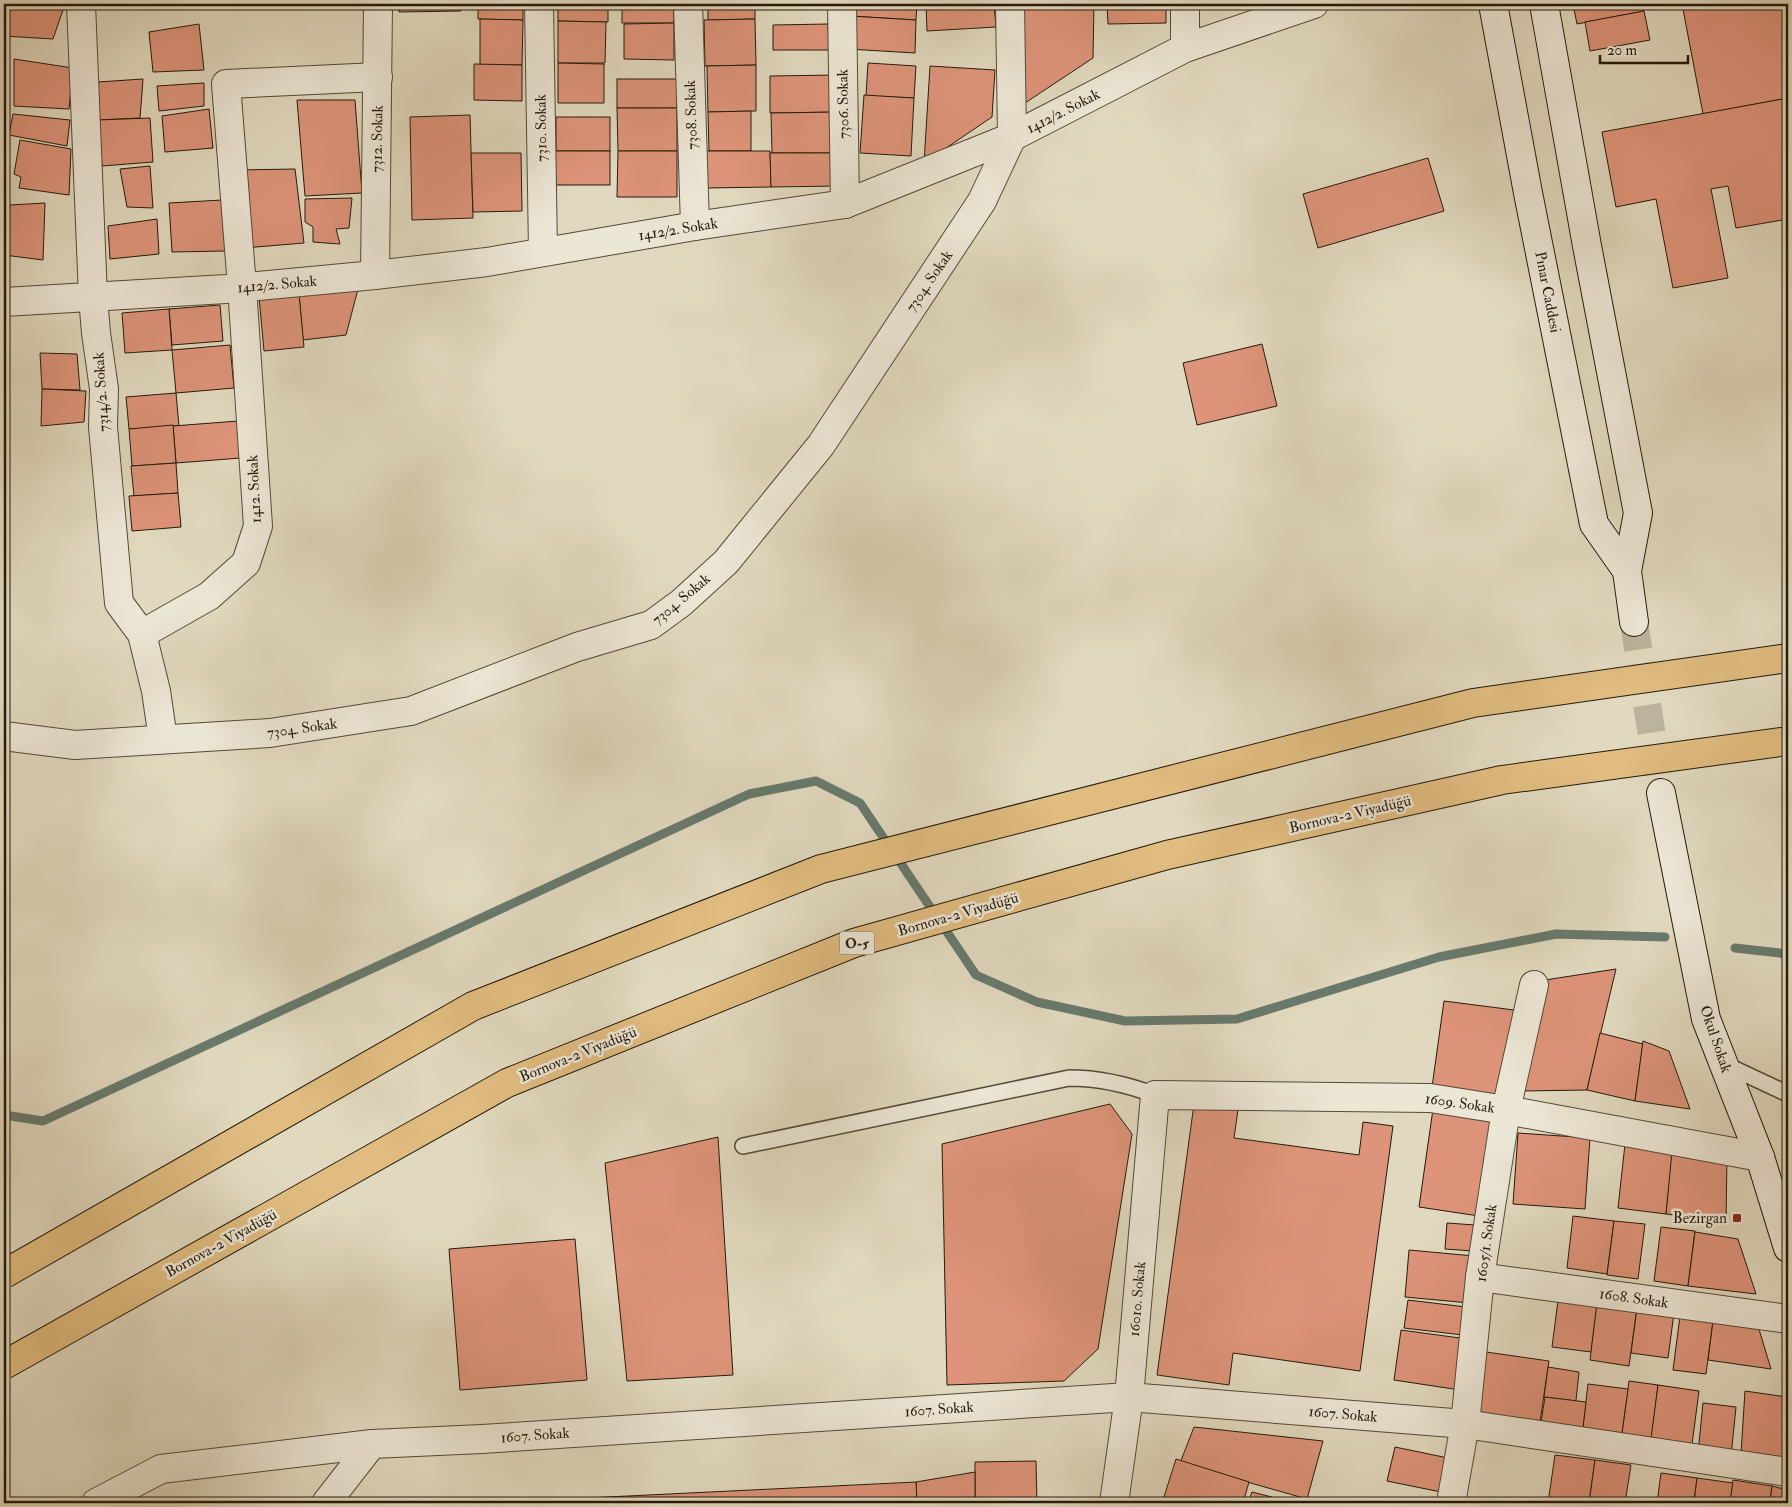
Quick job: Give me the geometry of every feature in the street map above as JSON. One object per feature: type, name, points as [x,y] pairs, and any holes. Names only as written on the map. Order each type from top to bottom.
[{"type":"highway","points":[[4,1274],[473,1006],[821,869],[1473,703],[1788,658]]},
{"type":"highway","name":"Bornova-2 Viyadüğü","points":[[4,1365],[507,1082],[854,943],[1167,856],[1502,780],[1788,741]]},
{"type":"street","name":"7314/2. Sokak","points":[[81,4],[93,297],[104,389],[103,427],[119,604],[142,634],[156,691],[163,740]]},
{"type":"street","name":"7312. Sokak","points":[[375,275],[378,4]]},
{"type":"street","name":"7310. Sokak","points":[[539,4],[543,252]]},
{"type":"street","name":"7308. Sokak","points":[[688,4],[695,226]]},
{"type":"street","name":"7306. Sokak","points":[[842,4],[845,204]]},
{"type":"street","name":"7304. Sokak","points":[[4,736],[76,745],[163,740],[270,733],[411,711],[578,647],[651,625],[681,603],[726,562],[820,446],[982,201],[1012,137],[1010,4]]},
{"type":"street","points":[[1185,4],[1185,48]]},
{"type":"street","name":"1412/2. Sokak","points":[[4,302],[226,289],[375,275],[486,262],[695,226],[845,204],[1012,137],[1185,48],[1314,4]]},
{"type":"street","name":"Pınar Caddesi","points":[[1493,4],[1594,524],[1627,571]]},
{"type":"street","name":"Pınar Caddesi","points":[[1544,4],[1587,246],[1638,513],[1627,571],[1634,622]]},
{"type":"street","name":"1412. Sokak","points":[[142,634],[209,596],[246,563],[258,526],[226,84],[378,77]]},
{"type":"street","name":"Okul Sokak","points":[[1661,793],[1706,1019],[1760,1157],[1788,1248]]},
{"type":"street","name":"1605/1. Sokak","points":[[1450,1503],[1465,1424],[1480,1277],[1506,1110],[1534,985]]},
{"type":"street","name":"1609. Sokak","points":[[1155,1095],[1430,1098],[1506,1110],[1760,1157]]},
{"type":"street","name":"16010. Sokak","points":[[1114,1503],[1129,1396],[1155,1095]]},
{"type":"street","name":"1608. Sokak","points":[[1480,1277],[1788,1319]]},
{"type":"street","name":"1607. Sokak","points":[[96,1503],[161,1469],[372,1444],[512,1437],[1129,1396],[1465,1424],[1788,1472]]},
{"type":"street","points":[[326,1503],[372,1444]]},
{"type":"lane","points":[[1724,1063],[1788,1094]]},
{"type":"lane","points":[[742,1146],[1069,1078],[1106,1080],[1131,1086],[1155,1095]]},
{"type":"building","points":[[12,4],[53,4],[64,7],[53,39],[4,36]]},
{"type":"building","points":[[399,4],[461,4],[461,11],[399,12]]},
{"type":"building","points":[[478,4],[523,4],[523,20],[478,19]]},
{"type":"building","points":[[558,4],[608,4],[608,22],[558,21]]},
{"type":"building","points":[[622,4],[674,4],[674,23],[622,23]]},
{"type":"building","points":[[708,4],[755,4],[755,19],[708,20]]},
{"type":"building","points":[[850,4],[917,4],[916,20],[850,16]]},
{"type":"building","points":[[926,4],[994,4],[996,27],[927,31]]},
{"type":"building","points":[[1023,4],[1094,4],[1093,58],[1022,105]]},
{"type":"building","points":[[1107,4],[1166,4],[1166,23],[1108,24]]},
{"type":"building","points":[[1573,4],[1643,4],[1644,11],[1577,24]]},
{"type":"building","points":[[1649,4],[1684,4],[1650,10]]},
{"type":"building","points":[[1682,4],[1788,4],[1788,98],[1703,114]]},
{"type":"building","points":[[1644,11],[1650,40],[1590,51],[1585,22]]},
{"type":"building","points":[[850,16],[916,20],[915,53],[848,49]]},
{"type":"building","points":[[480,19],[523,20],[522,65],[480,65]]},
{"type":"building","points":[[755,19],[756,65],[705,66],[704,20]]},
{"type":"building","points":[[558,21],[606,22],[605,63],[558,63]]},
{"type":"building","points":[[674,23],[674,60],[624,59],[624,24]]},
{"type":"building","points":[[199,24],[204,70],[153,72],[149,32]]},
{"type":"building","points":[[828,24],[829,50],[773,50],[773,25]]},
{"type":"building","points":[[14,59],[73,68],[69,109],[14,106]]},
{"type":"building","points":[[558,63],[604,64],[604,103],[558,103]]},
{"type":"building","points":[[868,63],[916,66],[914,98],[866,96]]},
{"type":"building","points":[[474,64],[522,65],[522,101],[474,100]]},
{"type":"building","points":[[756,65],[756,111],[708,112],[707,66]]},
{"type":"building","points":[[930,66],[995,70],[992,117],[924,163]]},
{"type":"building","points":[[836,75],[837,112],[770,113],[770,76]]},
{"type":"building","points":[[143,79],[140,118],[98,120],[98,82]]},
{"type":"building","points":[[617,79],[677,79],[677,108],[617,108]]},
{"type":"building","points":[[204,83],[204,106],[159,111],[157,86]]},
{"type":"building","points":[[864,95],[914,98],[911,156],[860,153]]},
{"type":"building","points":[[1788,98],[1788,219],[1736,228],[1728,186],[1711,189],[1728,278],[1673,288],[1656,199],[1616,207],[1602,132]]},
{"type":"building","points":[[297,100],[355,100],[362,193],[305,196]]},
{"type":"building","points":[[617,108],[677,108],[677,151],[618,151]]},
{"type":"building","points":[[209,109],[213,148],[165,152],[162,116]]},
{"type":"building","points":[[751,111],[751,151],[709,151],[708,112]]},
{"type":"building","points":[[837,112],[838,153],[772,153],[771,113]]},
{"type":"building","points":[[13,114],[70,120],[67,146],[9,135]]},
{"type":"building","points":[[470,115],[473,218],[412,220],[410,117]]},
{"type":"building","points":[[556,117],[610,117],[610,151],[556,151]]},
{"type":"building","points":[[150,118],[153,162],[102,166],[98,120]]},
{"type":"building","points":[[20,140],[71,149],[69,195],[19,188],[21,177],[14,174]]},
{"type":"building","points":[[554,151],[610,151],[610,185],[554,185]]},
{"type":"building","points":[[618,151],[677,151],[677,197],[617,197]]},
{"type":"building","points":[[706,151],[770,151],[771,187],[707,188]]},
{"type":"building","points":[[471,153],[521,153],[522,211],[473,212]]},
{"type":"building","points":[[770,153],[838,153],[838,186],[771,187]]},
{"type":"building","points":[[1428,158],[1444,211],[1318,248],[1303,194]]},
{"type":"building","points":[[150,166],[153,208],[127,207],[120,169]]},
{"type":"building","points":[[295,169],[304,243],[244,248],[238,170]]},
{"type":"building","points":[[4,190],[9,190],[5,238],[4,238]]},
{"type":"building","points":[[352,198],[349,228],[336,229],[340,244],[313,242],[313,227],[305,222],[305,199]]},
{"type":"building","points":[[222,200],[225,251],[172,252],[169,203]]},
{"type":"building","points":[[45,203],[43,260],[4,255],[10,205]]},
{"type":"building","points":[[157,219],[159,254],[110,259],[108,226]]},
{"type":"building","points":[[358,289],[346,335],[303,340],[299,294]]},
{"type":"building","points":[[299,294],[304,347],[264,351],[259,297]]},
{"type":"building","points":[[220,305],[223,341],[172,345],[169,309]]},
{"type":"building","points":[[169,309],[172,350],[125,353],[122,313]]},
{"type":"building","points":[[1262,344],[1277,406],[1197,425],[1183,363]]},
{"type":"building","points":[[230,345],[234,388],[176,393],[172,350]]},
{"type":"building","points":[[40,353],[77,354],[80,390],[42,389]]},
{"type":"building","points":[[42,389],[86,391],[84,422],[41,426]]},
{"type":"building","points":[[176,393],[179,426],[129,429],[126,397]]},
{"type":"building","points":[[238,421],[241,458],[176,463],[173,426]]},
{"type":"building","points":[[173,425],[176,463],[132,466],[129,429]]},
{"type":"building","points":[[176,463],[178,493],[134,496],[131,466]]},
{"type":"building","points":[[178,493],[181,527],[132,531],[129,496]]},
{"type":"building","points":[[1616,969],[1587,1090],[1522,1091],[1545,980]]},
{"type":"building","points":[[1444,1001],[1514,1010],[1501,1097],[1432,1087]]},
{"type":"building","points":[[1600,1033],[1643,1044],[1635,1101],[1587,1090]]},
{"type":"building","points":[[1643,1041],[1669,1051],[1690,1109],[1635,1101]]},
{"type":"building","points":[[1434,1102],[1495,1111],[1479,1216],[1419,1207]]},
{"type":"building","points":[[1110,1104],[1132,1134],[1098,1349],[1064,1381],[947,1385],[942,1144]]},
{"type":"building","points":[[1194,1104],[1238,1110],[1234,1138],[1359,1155],[1363,1122],[1393,1126],[1360,1371],[1233,1353],[1229,1385],[1157,1375]]},
{"type":"building","points":[[1518,1133],[1590,1138],[1585,1209],[1513,1204]]},
{"type":"building","points":[[718,1137],[733,1375],[627,1381],[605,1163]]},
{"type":"building","points":[[1625,1144],[1673,1150],[1666,1214],[1618,1208]]},
{"type":"building","points":[[1672,1151],[1727,1157],[1726,1222],[1666,1214]]},
{"type":"building","points":[[1573,1216],[1614,1221],[1607,1274],[1567,1268]]},
{"type":"building","points":[[1614,1221],[1645,1224],[1638,1279],[1607,1275]]},
{"type":"building","points":[[1447,1223],[1475,1225],[1473,1251],[1445,1249]]},
{"type":"building","points":[[1661,1227],[1695,1231],[1688,1286],[1654,1281]]},
{"type":"building","points":[[1695,1232],[1738,1239],[1756,1294],[1688,1286]]},
{"type":"building","points":[[575,1239],[587,1380],[460,1390],[449,1249]]},
{"type":"building","points":[[1409,1250],[1474,1256],[1470,1303],[1405,1297]]},
{"type":"building","points":[[1559,1293],[1598,1299],[1591,1352],[1552,1347]]},
{"type":"building","points":[[1408,1300],[1466,1307],[1463,1335],[1404,1328]]},
{"type":"building","points":[[1597,1303],[1637,1308],[1629,1366],[1590,1360]]},
{"type":"building","points":[[1637,1308],[1674,1313],[1668,1358],[1631,1353]]},
{"type":"building","points":[[1680,1316],[1713,1321],[1706,1374],[1673,1370]]},
{"type":"building","points":[[1713,1321],[1758,1326],[1771,1369],[1708,1360]]},
{"type":"building","points":[[1401,1330],[1467,1339],[1460,1390],[1394,1380]]},
{"type":"building","points":[[1479,1351],[1549,1361],[1540,1422],[1471,1413]]},
{"type":"building","points":[[1548,1367],[1579,1372],[1576,1401],[1544,1397]]},
{"type":"building","points":[[1629,1381],[1658,1385],[1651,1444],[1621,1440]]},
{"type":"building","points":[[1588,1384],[1628,1389],[1621,1440],[1582,1435]]},
{"type":"building","points":[[1658,1385],[1699,1391],[1691,1452],[1650,1446]]},
{"type":"building","points":[[1745,1391],[1787,1397],[1788,1460],[1741,1454]]},
{"type":"building","points":[[1545,1397],[1586,1402],[1582,1435],[1540,1429]]},
{"type":"building","points":[[1703,1403],[1736,1407],[1731,1456],[1698,1453]]},
{"type":"building","points":[[1194,1427],[1323,1441],[1307,1499],[1180,1463]]},
{"type":"building","points":[[1395,1447],[1448,1458],[1441,1492],[1387,1481]]},
{"type":"building","points":[[1555,1455],[1595,1460],[1589,1503],[1548,1503]]},
{"type":"building","points":[[1176,1459],[1249,1482],[1243,1503],[1162,1503]]},
{"type":"building","points":[[1595,1460],[1631,1465],[1625,1503],[1589,1503]]},
{"type":"building","points":[[1036,1461],[1037,1503],[975,1503],[975,1462]]},
{"type":"building","points":[[975,1472],[975,1503],[917,1503],[916,1482]]},
{"type":"building","points":[[1661,1473],[1697,1478],[1694,1503],[1657,1503]]},
{"type":"building","points":[[1697,1478],[1733,1483],[1730,1503],[1694,1503]]},
{"type":"building","points":[[1733,1480],[1772,1486],[1770,1503],[1730,1503]]},
{"type":"building","points":[[916,1482],[917,1503],[484,1503]]},
{"type":"building","points":[[1772,1486],[1788,1490],[1788,1503],[1770,1503]]},
{"type":"building","points":[[1252,1492],[1295,1503],[1248,1503]]},
{"type":"waterway","points":[[4,1115],[43,1121],[749,794],[816,781],[860,803],[976,975],[1037,1002],[1125,1021],[1237,1019],[1439,957],[1556,934],[1665,937]]},
{"type":"waterway","points":[[1735,948],[1788,954]]},
{"type":"tunnel","points":[[1634,622],[1661,793]]},
{"type":"place","name":"Bezirgan","points":[[1737,1218]]}]
